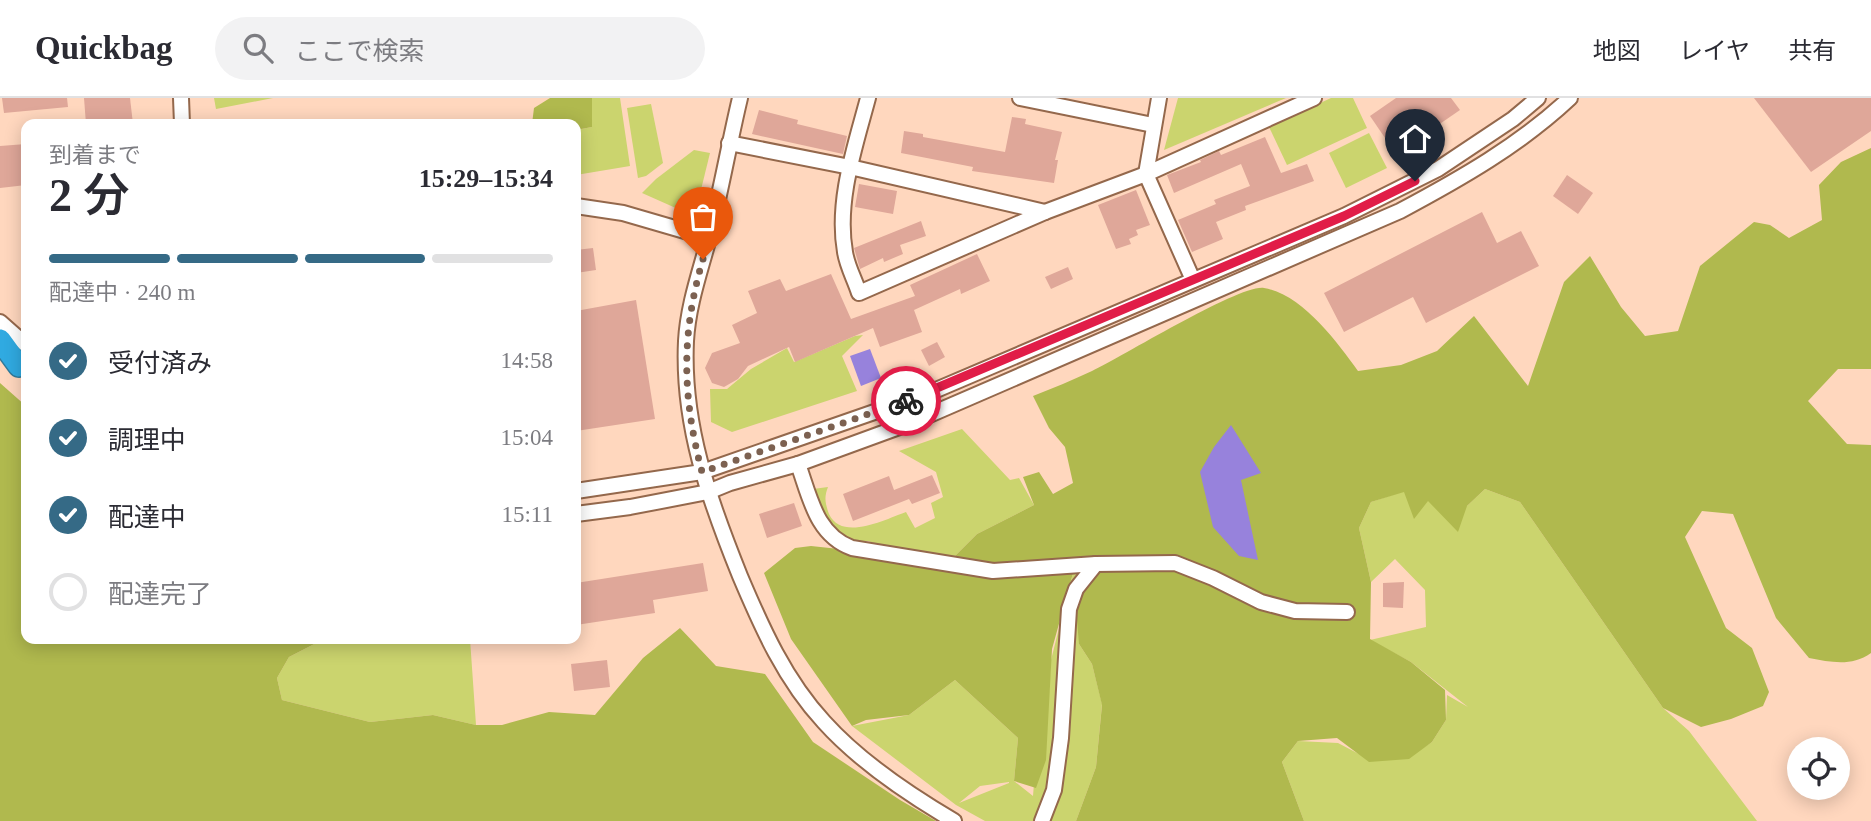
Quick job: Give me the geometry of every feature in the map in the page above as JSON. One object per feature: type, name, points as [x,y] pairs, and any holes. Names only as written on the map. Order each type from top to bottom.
[{"type":"highway","points":[[0,340],[21,366]]},
{"type":"street","points":[[181,98],[182,119]]},
{"type":"street","points":[[740,98],[709,237],[696,280],[686,348],[685,381],[693,438],[702,472],[772,649],[798,691],[853,751],[954,821]]},
{"type":"street","points":[[868,98],[850,167],[842,225],[845,255],[859,293],[1045,212],[1146,174],[1314,98]]},
{"type":"street","points":[[1020,98],[1153,125]]},
{"type":"street","points":[[1159,98],[1146,174],[1193,280]]},
{"type":"street","points":[[581,490],[702,472],[929,393],[1344,216],[1438,169],[1513,119],[1538,98]]},
{"type":"street","points":[[581,513],[708,492],[798,464],[913,422],[1400,211],[1475,171],[1552,115],[1570,98]]},
{"type":"street","points":[[729,144],[850,167],[1045,212]]},
{"type":"street","points":[[581,207],[623,213],[709,237]]},
{"type":"street","points":[[0,322],[21,341]]},
{"type":"street","points":[[0,349],[21,367]]},
{"type":"street","points":[[798,464],[820,524],[839,543],[852,548],[993,571],[1096,564],[1175,563],[1261,602],[1295,611],[1347,612]]},
{"type":"street","points":[[1042,821],[1054,790],[1061,738],[1069,609],[1076,589],[1096,564]]},
{"type":"green space","points":[[214,98],[273,98],[216,109]]},
{"type":"green space","points":[[550,98],[592,98],[592,127],[581,129],[581,119],[533,119],[534,108]]},
{"type":"green space","points":[[592,98],[620,98],[630,166],[581,174],[581,129],[592,127]]},
{"type":"green space","points":[[1178,98],[1286,98],[1164,150]]},
{"type":"green space","points":[[1331,98],[1353,98],[1367,128],[1287,165],[1269,127]]},
{"type":"green space","points":[[651,104],[663,163],[646,176],[638,178],[627,108]]},
{"type":"green space","points":[[1369,133],[1387,168],[1346,188],[1329,153]]},
{"type":"green space","points":[[1871,148],[1871,369],[1838,369],[1808,401],[1847,444],[1871,445],[1871,653],[1848,662],[1809,658],[1776,618],[1733,514],[1702,511],[1685,537],[1726,628],[1752,648],[1769,692],[1763,706],[1701,727],[1663,708],[1520,502],[1485,489],[1467,506],[1458,532],[1428,501],[1414,519],[1404,492],[1371,502],[1359,528],[1371,582],[1370,639],[1411,662],[1445,690],[1446,720],[1432,742],[1409,759],[1369,762],[1337,738],[1298,741],[1282,762],[1304,821],[1076,821],[1096,767],[1102,705],[1092,664],[1079,644],[1076,608],[1086,583],[1101,566],[1075,566],[1052,649],[1046,760],[1036,788],[1014,781],[1018,738],[955,680],[909,715],[866,720],[852,726],[791,639],[764,573],[795,548],[811,546],[948,563],[977,534],[1034,505],[1023,477],[1039,472],[1053,494],[1073,483],[1065,447],[1049,428],[1033,396],[1092,371],[1231,297],[1264,288],[1292,299],[1317,321],[1358,371],[1401,365],[1437,351],[1474,316],[1528,386],[1564,282],[1590,256],[1621,307],[1645,336],[1678,331],[1700,266],[1754,222],[1770,225],[1789,238],[1822,220],[1819,185],[1841,162]]},
{"type":"green space","points":[[694,150],[710,153],[696,210],[687,213],[642,193],[656,179]]},
{"type":"green space","points":[[863,335],[842,356],[857,391],[732,432],[711,422],[710,389],[727,389],[751,369],[787,348],[794,362]]},
{"type":"green space","points":[[0,383],[21,402],[21,644],[314,644],[289,657],[277,678],[282,700],[370,722],[433,715],[476,725],[502,725],[549,712],[595,715],[643,658],[680,628],[716,666],[765,674],[813,742],[936,821],[0,821]]},
{"type":"green space","points":[[962,429],[1010,480],[1019,478],[1034,505],[977,534],[948,563],[917,558],[868,541],[846,541],[829,533],[813,489],[828,487],[826,500],[829,514],[835,522],[844,526],[865,526],[906,512],[915,528],[935,518],[931,503],[943,497],[936,472],[899,451]]},
{"type":"green space","points":[[1485,489],[1520,502],[1663,708],[1689,731],[1757,821],[1304,821],[1282,762],[1298,741],[1338,743],[1359,754],[1406,759],[1432,742],[1446,720],[1447,695],[1468,707],[1411,662],[1370,640],[1426,627],[1425,590],[1395,559],[1371,582],[1359,528],[1371,502],[1404,491],[1467,506]]},
{"type":"green space","points":[[1075,565],[1085,578],[1079,644],[1092,664],[1102,704],[1096,767],[1076,821],[985,821],[956,805],[852,726],[909,715],[955,680],[1018,738],[1014,781],[1033,796],[1035,771],[1046,740],[1051,660]],"holes":[[[1009,783],[959,803],[980,786]]]},
{"type":"green space","points":[[314,644],[470,644],[476,725],[433,715],[370,722],[282,700],[277,678],[289,657]]},
{"type":"shaded area","points":[[870,349],[881,378],[861,386],[850,356]]},
{"type":"shaded area","points":[[1231,425],[1261,473],[1241,480],[1258,560],[1239,556],[1213,527],[1200,472]]},
{"type":"building","points":[[2,98],[67,98],[68,107],[4,113]]},
{"type":"building","points":[[84,98],[130,98],[132,119],[86,119]]},
{"type":"building","points":[[1396,98],[1451,98],[1460,110],[1396,154],[1370,116]]},
{"type":"building","points":[[1754,98],[1871,98],[1871,131],[1811,172]]},
{"type":"building","points":[[759,110],[798,120],[797,124],[847,136],[843,154],[752,134]]},
{"type":"building","points":[[1012,117],[1026,119],[1025,124],[1062,132],[1055,160],[1058,160],[1054,183],[972,171],[973,167],[901,153],[904,131],[1005,152]]},
{"type":"building","points":[[1265,137],[1281,173],[1307,164],[1314,181],[1245,206],[1246,210],[1216,222],[1223,239],[1192,252],[1178,220],[1216,204],[1214,200],[1250,186],[1241,164],[1174,193],[1167,175],[1201,162],[1200,160],[1219,151],[1221,155]]},
{"type":"building","points":[[21,144],[21,186],[0,188],[0,146]]},
{"type":"building","points":[[1567,175],[1593,193],[1578,214],[1553,196]]},
{"type":"building","points":[[859,184],[897,191],[893,214],[855,207]]},
{"type":"building","points":[[1136,190],[1150,225],[1136,230],[1138,235],[1129,239],[1131,244],[1116,249],[1098,205]]},
{"type":"building","points":[[1482,212],[1497,243],[1521,231],[1539,266],[1426,323],[1413,297],[1344,332],[1324,293]]},
{"type":"building","points":[[921,221],[926,236],[900,245],[903,254],[884,262],[883,258],[860,269],[854,248]]},
{"type":"building","points":[[593,248],[596,270],[581,272],[581,249]]},
{"type":"building","points":[[977,254],[990,281],[961,294],[960,289],[914,310],[922,332],[880,347],[873,328],[795,362],[789,347],[748,366],[738,379],[724,387],[712,383],[705,368],[712,353],[740,343],[732,325],[757,313],[748,291],[780,279],[786,291],[831,274],[851,319],[915,296],[910,285]]},
{"type":"building","points":[[1068,267],[1073,279],[1051,289],[1045,277]]},
{"type":"building","points":[[636,300],[655,419],[581,430],[581,310]]},
{"type":"building","points":[[937,342],[945,357],[929,366],[921,350]]},
{"type":"building","points":[[932,475],[940,493],[912,504],[909,499],[853,521],[843,494],[889,476],[894,490]]},
{"type":"building","points":[[794,503],[802,526],[767,538],[759,514]]},
{"type":"building","points":[[703,563],[708,591],[653,600],[655,613],[581,624],[581,582]]},
{"type":"building","points":[[1404,582],[1403,608],[1383,607],[1383,583]]},
{"type":"building","points":[[607,660],[610,687],[574,691],[571,664]]},
{"type":"way so far","points":[[703,259],[696,280],[687,337],[685,381],[693,438],[702,472],[906,401]]},
{"type":"route","points":[[906,401],[1344,216],[1415,181]]}]
